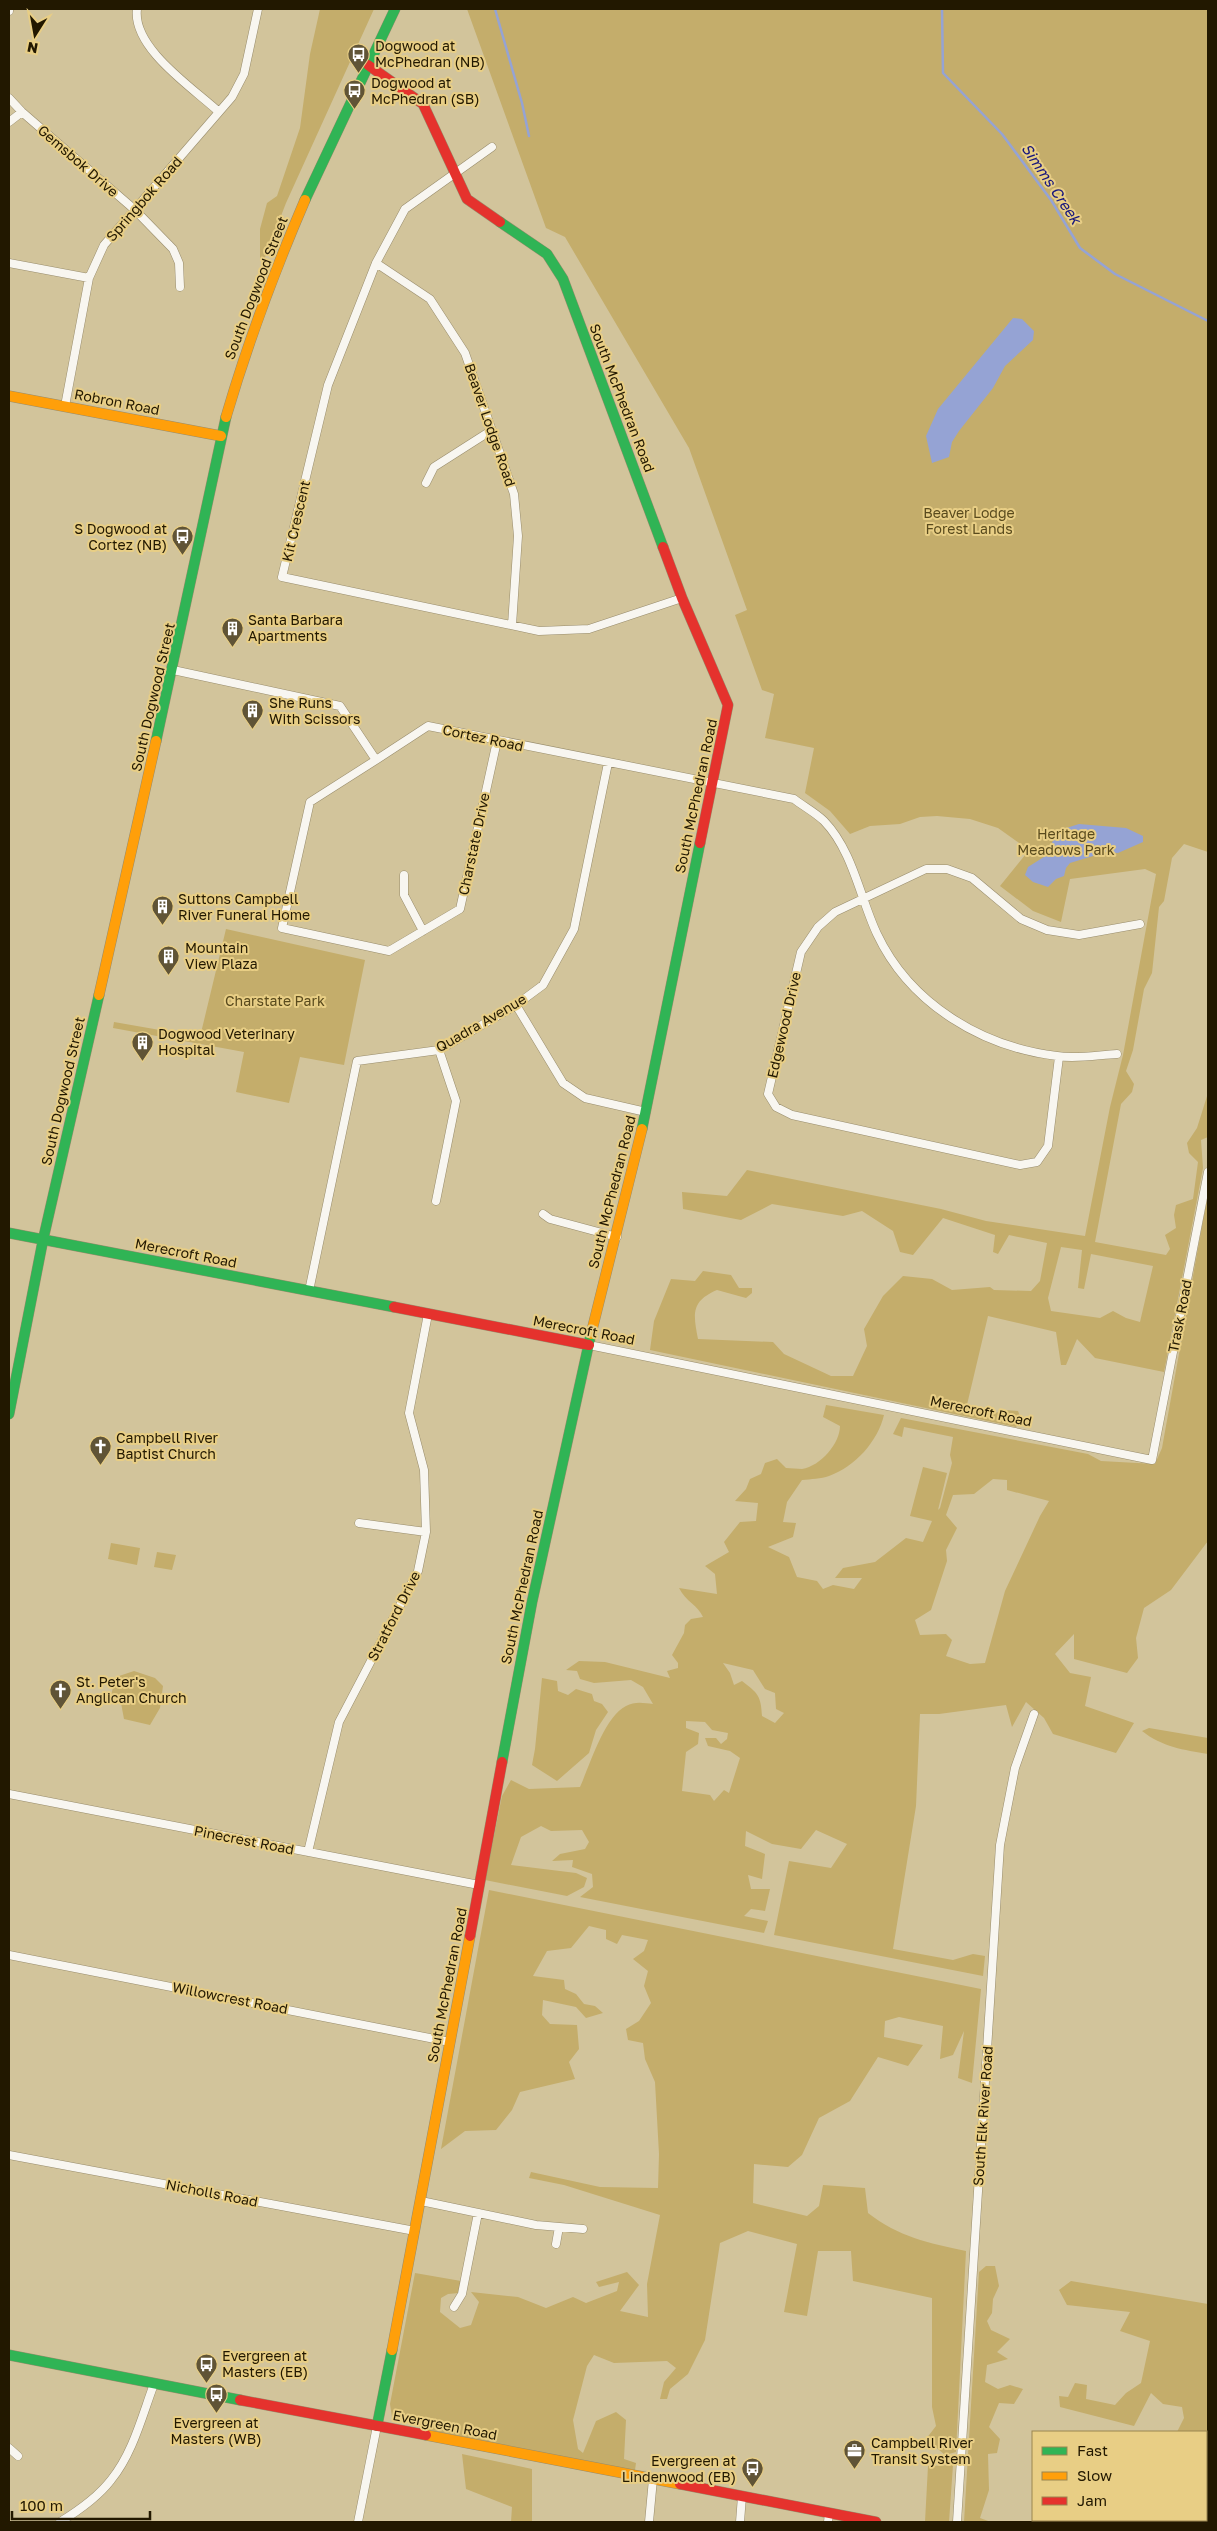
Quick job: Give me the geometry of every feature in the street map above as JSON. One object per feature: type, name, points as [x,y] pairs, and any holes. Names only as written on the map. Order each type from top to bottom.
[{"type":"street","points":[[137,9],[142,37],[152,51],[219,112]]},
{"type":"street","name":"Springbok Road","points":[[65,406],[89,278],[104,245],[232,97],[244,74],[258,9]]},
{"type":"street","name":"South Dogwood Street","points":[[9,1414],[43,1240],[173,670],[221,436],[248,342],[275,269],[368,65],[396,9]]},
{"type":"street","name":"South McPhedran Road","points":[[368,65],[423,104],[467,199],[547,254],[563,279],[682,598],[728,706],[646,1112],[617,1237],[588,1345],[532,1602],[421,2201],[376,2426]]},
{"type":"street","name":"Gemsbok Drive","points":[[9,98],[22,112],[135,210],[173,249],[179,263],[180,287]]},
{"type":"street","points":[[9,122],[22,112]]},
{"type":"street","name":"Kit Crescent","points":[[492,147],[406,209],[376,263],[328,386],[282,577],[539,631],[589,630],[682,598]]},
{"type":"street","points":[[9,263],[89,278]]},
{"type":"street","name":"Beaver Lodge Road","points":[[376,263],[430,299],[465,353],[514,494],[518,536],[512,625]]},
{"type":"street","name":"Robron Road","points":[[9,396],[221,436]]},
{"type":"street","points":[[426,483],[434,467],[492,430]]},
{"type":"street","points":[[173,670],[340,706],[376,760]]},
{"type":"street","name":"Cortez Road","points":[[376,760],[428,726],[712,785],[794,800],[824,821],[843,847],[878,936],[903,975],[935,1007],[975,1032],[1013,1048],[1059,1057],[1118,1054]]},
{"type":"street","name":"Charstate Drive","points":[[376,760],[310,802],[282,928],[389,951],[460,909],[497,740]]},
{"type":"street","name":"Quadra Avenue","points":[[309,1291],[357,1061],[439,1050],[516,1005],[543,985],[574,929],[608,763]]},
{"type":"street","name":"Edgewood Drive","points":[[1059,1057],[1048,1146],[1037,1162],[1020,1165],[792,1115],[776,1107],[768,1094],[801,952],[818,927],[835,912],[926,869],[947,869],[972,878],[1021,919],[1047,930],[1079,935],[1140,924]]},
{"type":"street","points":[[404,875],[404,895],[423,931]]},
{"type":"street","points":[[516,1005],[563,1083],[585,1098],[646,1112]]},
{"type":"street","points":[[436,1200],[456,1101],[439,1050]]},
{"type":"street","name":"Trask Road","points":[[1152,1460],[1208,1172]]},
{"type":"street","points":[[543,1214],[550,1219],[617,1237]]},
{"type":"street","name":"Merecroft Road","points":[[9,1233],[588,1345],[1152,1460]]},
{"type":"street","name":"Stratford Drive","points":[[308,1852],[339,1722],[418,1571],[426,1532],[424,1470],[409,1413],[428,1314]]},
{"type":"street","points":[[359,1523],[426,1532]]},
{"type":"street","name":"South Elk River Road","points":[[957,2522],[1000,1846],[1015,1768],[1034,1714]]},
{"type":"street","name":"Pinecrest Road","points":[[9,1794],[479,1885]]},
{"type":"street","name":"Willowcrest Road","points":[[9,1955],[450,2042]]},
{"type":"street","name":"Nicholls Road","points":[[9,2155],[415,2231]]},
{"type":"street","points":[[421,2201],[536,2226],[583,2229]]},
{"type":"street","points":[[454,2307],[462,2294],[478,2213]]},
{"type":"street","points":[[556,2244],[559,2227]]},
{"type":"street","name":"Evergreen Road","points":[[9,2355],[742,2496],[828,2518],[876,2522]]},
{"type":"street","points":[[60,2522],[80,2509],[111,2480],[130,2449],[154,2384]]},
{"type":"street","points":[[358,2522],[376,2426]]},
{"type":"street","points":[[9,2448],[18,2456]]},
{"type":"street","points":[[649,2522],[653,2479]]},
{"type":"street","points":[[740,2522],[742,2496]]},
{"type":"green space","points":[[320,9],[374,9],[286,203],[264,260],[260,260],[260,229],[267,203],[277,196],[300,128],[310,54]]},
{"type":"green space","name":"Beaver Lodge Forest Lands","points":[[467,9],[1208,9],[1208,852],[1184,844],[1172,858],[1164,901],[1159,907],[1152,973],[1144,989],[1133,1050],[1126,1071],[1134,1084],[1132,1092],[1121,1104],[1095,1242],[1166,1255],[1170,1249],[1165,1235],[1176,1228],[1174,1215],[1176,1205],[1193,1199],[1198,1162],[1189,1153],[1187,1143],[1197,1128],[1208,1093],[1208,1137],[1201,1140],[1203,1168],[1164,1372],[1095,1358],[1077,1339],[1066,1365],[1061,1365],[1056,1332],[988,1316],[966,1409],[992,1414],[1005,1410],[1018,1411],[1021,1419],[1016,1427],[650,1350],[654,1321],[671,1279],[695,1281],[703,1271],[731,1275],[739,1288],[752,1288],[752,1293],[746,1298],[717,1290],[702,1299],[698,1304],[695,1315],[698,1339],[773,1342],[784,1354],[831,1376],[853,1376],[867,1346],[864,1329],[883,1296],[903,1276],[932,1279],[952,1290],[990,1287],[994,1290],[1031,1291],[1040,1281],[1047,1243],[1009,1235],[998,1254],[993,1252],[995,1235],[943,1218],[913,1255],[900,1252],[893,1231],[862,1211],[843,1216],[772,1204],[741,1220],[683,1209],[682,1192],[727,1196],[747,1170],[941,1209],[986,1221],[1085,1236],[1110,1107],[1123,1055],[1156,874],[1145,869],[1070,879],[1061,922],[1033,911],[1000,886],[1029,850],[998,828],[970,819],[937,816],[920,817],[900,824],[870,826],[850,834],[830,811],[805,793],[814,748],[765,738],[774,694],[762,690],[735,615],[747,610],[689,448],[565,237],[546,228]],"holes":[[[1061,1247],[1082,1250],[1078,1288],[1084,1289],[1091,1254],[1153,1266],[1140,1322],[1126,1318],[1113,1311],[1100,1318],[1051,1311],[1048,1298]]]},
{"type":"green space","name":"Charstate Park","points":[[226,929],[365,960],[344,1065],[300,1057],[289,1103],[236,1092],[244,1052],[113,1028],[114,1022],[200,1037]]},
{"type":"green space","points":[[1208,1193],[1208,1541],[1171,1590],[1144,1608],[1136,1638],[1138,1658],[1127,1673],[1074,1659],[1074,1634],[1055,1654],[1070,1673],[1091,1677],[1085,1706],[1134,1723],[1116,1753],[1053,1734],[1044,1718],[1026,1702],[1012,1727],[1006,1705],[939,1714],[920,1714],[916,1806],[893,1949],[953,1960],[973,1954],[985,1956],[983,1976],[774,1935],[789,1861],[831,1868],[847,1844],[816,1830],[801,1849],[772,1844],[746,1831],[745,1846],[765,1854],[762,1879],[748,1875],[751,1889],[770,1889],[765,1911],[751,1909],[744,1916],[768,1921],[764,1933],[580,1897],[593,1887],[592,1874],[572,1867],[573,1860],[552,1861],[560,1854],[585,1849],[589,1842],[582,1830],[551,1831],[541,1826],[521,1837],[511,1865],[576,1873],[587,1878],[584,1887],[567,1896],[485,1880],[502,1796],[511,1780],[529,1789],[580,1787],[604,1731],[618,1712],[633,1703],[653,1704],[643,1687],[631,1680],[594,1683],[580,1679],[577,1671],[566,1670],[579,1661],[605,1662],[670,1678],[667,1671],[678,1668],[678,1663],[672,1655],[684,1633],[685,1625],[691,1619],[703,1617],[679,1588],[717,1594],[715,1574],[705,1566],[729,1552],[724,1542],[740,1522],[756,1521],[758,1503],[735,1501],[746,1489],[750,1479],[761,1474],[765,1463],[777,1459],[786,1468],[802,1469],[816,1463],[828,1453],[837,1439],[840,1426],[823,1417],[826,1405],[884,1415],[877,1434],[856,1460],[839,1472],[829,1476],[802,1480],[787,1502],[783,1522],[796,1523],[793,1537],[768,1547],[789,1557],[797,1577],[817,1581],[823,1589],[833,1585],[854,1589],[862,1578],[835,1578],[843,1568],[875,1562],[906,1538],[923,1542],[932,1521],[910,1516],[923,1467],[947,1473],[938,1510],[940,1508],[952,1463],[950,1455],[953,1437],[904,1427],[902,1437],[893,1434],[901,1418],[1088,1454],[1101,1461],[1155,1464],[1162,1448]],"holes":[[[993,1479],[1007,1480],[1007,1490],[1049,1501],[1005,1591],[985,1663],[970,1664],[946,1656],[952,1640],[946,1634],[920,1635],[915,1620],[931,1610],[947,1561],[946,1550],[957,1528],[946,1515],[953,1495],[974,1494]],[[723,1663],[753,1670],[765,1689],[775,1693],[776,1709],[784,1713],[775,1723],[762,1716],[758,1695],[742,1681],[734,1685],[730,1673]],[[686,1721],[705,1722],[712,1730],[728,1733],[727,1739],[721,1744],[716,1738],[705,1738],[708,1746],[730,1751],[740,1758],[729,1793],[724,1790],[714,1801],[710,1795],[682,1791],[686,1752],[698,1744],[699,1733],[686,1728]]]},
{"type":"green space","points":[[111,1543],[140,1548],[137,1565],[108,1559]]},
{"type":"green space","points":[[157,1552],[176,1555],[172,1570],[154,1567]]},
{"type":"green space","points":[[134,1671],[155,1678],[163,1686],[160,1708],[150,1725],[124,1719],[121,1703],[111,1695],[116,1677]]},
{"type":"green space","points":[[542,1678],[557,1681],[558,1691],[568,1695],[576,1689],[592,1694],[594,1701],[602,1704],[608,1712],[596,1730],[589,1753],[557,1781],[532,1765]]},
{"type":"green space","points":[[1149,1728],[1208,1738],[1208,1754],[1182,1749],[1157,1741],[1142,1731]]},
{"type":"green space","points":[[489,1890],[981,1989],[972,2083],[958,2078],[964,2031],[953,2055],[940,2059],[943,2026],[899,2017],[885,2021],[884,2037],[923,2045],[908,2066],[878,2057],[850,2101],[819,2118],[802,2155],[788,2167],[754,2164],[753,2203],[807,2216],[819,2206],[823,2185],[865,2188],[868,2213],[891,2228],[914,2238],[966,2251],[956,2452],[945,2455],[926,2439],[936,2426],[932,2407],[932,2298],[853,2281],[851,2251],[818,2251],[807,2316],[784,2312],[797,2244],[748,2231],[720,2243],[705,2340],[688,2374],[670,2389],[667,2399],[660,2399],[664,2382],[676,2368],[667,2361],[614,2363],[594,2355],[587,2366],[573,2420],[578,2449],[583,2453],[596,2421],[616,2412],[626,2420],[624,2459],[636,2463],[635,2470],[619,2469],[448,2436],[392,2417],[390,2404],[415,2273],[461,2281],[459,2293],[448,2294],[441,2298],[440,2312],[460,2328],[471,2325],[479,2302],[471,2292],[518,2297],[546,2308],[573,2297],[586,2303],[617,2291],[619,2282],[599,2287],[596,2282],[627,2272],[639,2285],[620,2311],[648,2317],[647,2284],[660,2215],[564,2185],[529,2178],[531,2172],[600,2187],[658,2188],[659,2154],[655,2082],[645,2059],[643,2043],[628,2040],[626,2029],[639,2021],[651,2003],[644,1986],[648,1971],[633,1959],[644,1951],[648,1940],[622,1935],[617,1944],[606,1939],[606,1930],[589,1926],[571,1948],[547,1951],[533,1976],[564,1980],[565,1989],[576,1994],[584,2004],[595,2006],[603,2013],[586,2018],[576,2007],[543,2000],[542,2015],[550,2024],[577,2025],[579,2049],[569,2062],[575,2079],[520,2092],[512,2110],[496,2130],[465,2131],[441,2149]]},
{"type":"green space","points":[[986,2266],[995,2266],[999,2286],[993,2299],[992,2313],[987,2321],[991,2330],[1010,2339],[997,2352],[1008,2359],[987,2365],[985,2382],[998,2389],[1010,2385],[1023,2389],[1014,2404],[999,2403],[989,2427],[1000,2439],[997,2453],[988,2454],[989,2490],[980,2518],[991,2522],[964,2522],[979,2272]]},
{"type":"green space","points":[[1071,2281],[1208,2304],[1208,2522],[1083,2522],[1207,2521],[1207,2431],[1178,2431],[1184,2418],[1182,2407],[1163,2404],[1151,2393],[1134,2426],[1060,2407],[1059,2396],[1068,2397],[1075,2383],[1087,2385],[1086,2399],[1115,2405],[1126,2393],[1141,2383],[1150,2341],[1120,2331],[1130,2312],[1067,2305],[1059,2290]]},
{"type":"green space","points":[[462,2454],[532,2469],[532,2522],[511,2522],[512,2507],[466,2489]]},
{"type":"green space","points":[[953,2465],[949,2522],[925,2522],[928,2466]]},
{"type":"water","points":[[1013,318],[1022,319],[1034,331],[1033,340],[1005,366],[993,388],[952,442],[949,457],[932,463],[926,436],[938,409]]},
{"type":"water","points":[[1079,824],[1126,828],[1143,836],[1143,842],[1118,853],[1106,852],[1070,863],[1066,868],[1064,876],[1056,879],[1048,887],[1033,882],[1025,875],[1028,867],[1047,855],[1057,831]]},
{"type":"waterway","points":[[495,9],[522,103],[529,136]]},
{"type":"waterway","name":"Simms Creek","points":[[942,9],[943,73],[1002,134],[1051,200],[1080,248],[1115,274],[1208,321]]},
{"type":"traffic: fast","points":[[305,200],[395,9]]},
{"type":"traffic: fast","points":[[500,222],[547,254],[563,279],[663,547]]},
{"type":"traffic: fast","points":[[156,741],[226,417]]},
{"type":"traffic: fast","points":[[642,1129],[700,843]]},
{"type":"traffic: fast","points":[[9,1414],[43,1240],[99,995]]},
{"type":"traffic: fast","points":[[9,1233],[394,1307]]},
{"type":"traffic: fast","points":[[502,1762],[532,1602],[591,1334]]},
{"type":"traffic: fast","points":[[377,2426],[392,2350]]},
{"type":"traffic: fast","points":[[9,2355],[240,2400]]},
{"type":"traffic: slow","points":[[226,417],[262,307],[305,200]]},
{"type":"traffic: slow","points":[[9,396],[221,436]]},
{"type":"traffic: slow","points":[[99,995],[156,741]]},
{"type":"traffic: slow","points":[[591,1334],[642,1129]]},
{"type":"traffic: slow","points":[[392,2350],[470,1936]]},
{"type":"traffic: slow","points":[[426,2435],[680,2484]]},
{"type":"traffic: jam","points":[[368,65],[423,104],[467,199],[500,222]]},
{"type":"traffic: jam","points":[[663,547],[682,598],[728,705],[700,843]]},
{"type":"traffic: jam","points":[[394,1307],[589,1345]]},
{"type":"traffic: jam","points":[[470,1936],[502,1762]]},
{"type":"traffic: jam","points":[[240,2400],[426,2435]]},
{"type":"traffic: jam","points":[[680,2484],[876,2522]]},
{"type":"place","name":"Dogwood at McPhedran (NB)","points":[[359,73]]},
{"type":"place","name":"Dogwood at McPhedran (SB)","points":[[355,110]]},
{"type":"place","name":"S Dogwood at Cortez (NB)","points":[[183,556]]},
{"type":"place","name":"Santa Barbara Apartments","points":[[232,647]]},
{"type":"place","name":"She Runs With Scissors","points":[[253,730]]},
{"type":"place","name":"Suttons Campbell River Funeral Home","points":[[162,926]]},
{"type":"place","name":"Mountain View Plaza","points":[[169,975]]},
{"type":"place","name":"Dogwood Veterinary Hospital","points":[[142,1061]]},
{"type":"place","name":"Campbell River Baptist Church","points":[[100,1465]]},
{"type":"place","name":"St. Peter's Anglican Church","points":[[60,1709]]},
{"type":"place","name":"Evergreen at Masters (EB)","points":[[206,2383]]},
{"type":"place","name":"Evergreen at Masters (WB)","points":[[216,2414]]},
{"type":"place","name":"Campbell River Transit System","points":[[855,2470]]},
{"type":"place","name":"Evergreen at Lindenwood (EB)","points":[[752,2488]]},
{"type":"park label","name":"Heritage Meadows Park","points":[[1066,842]]}]
